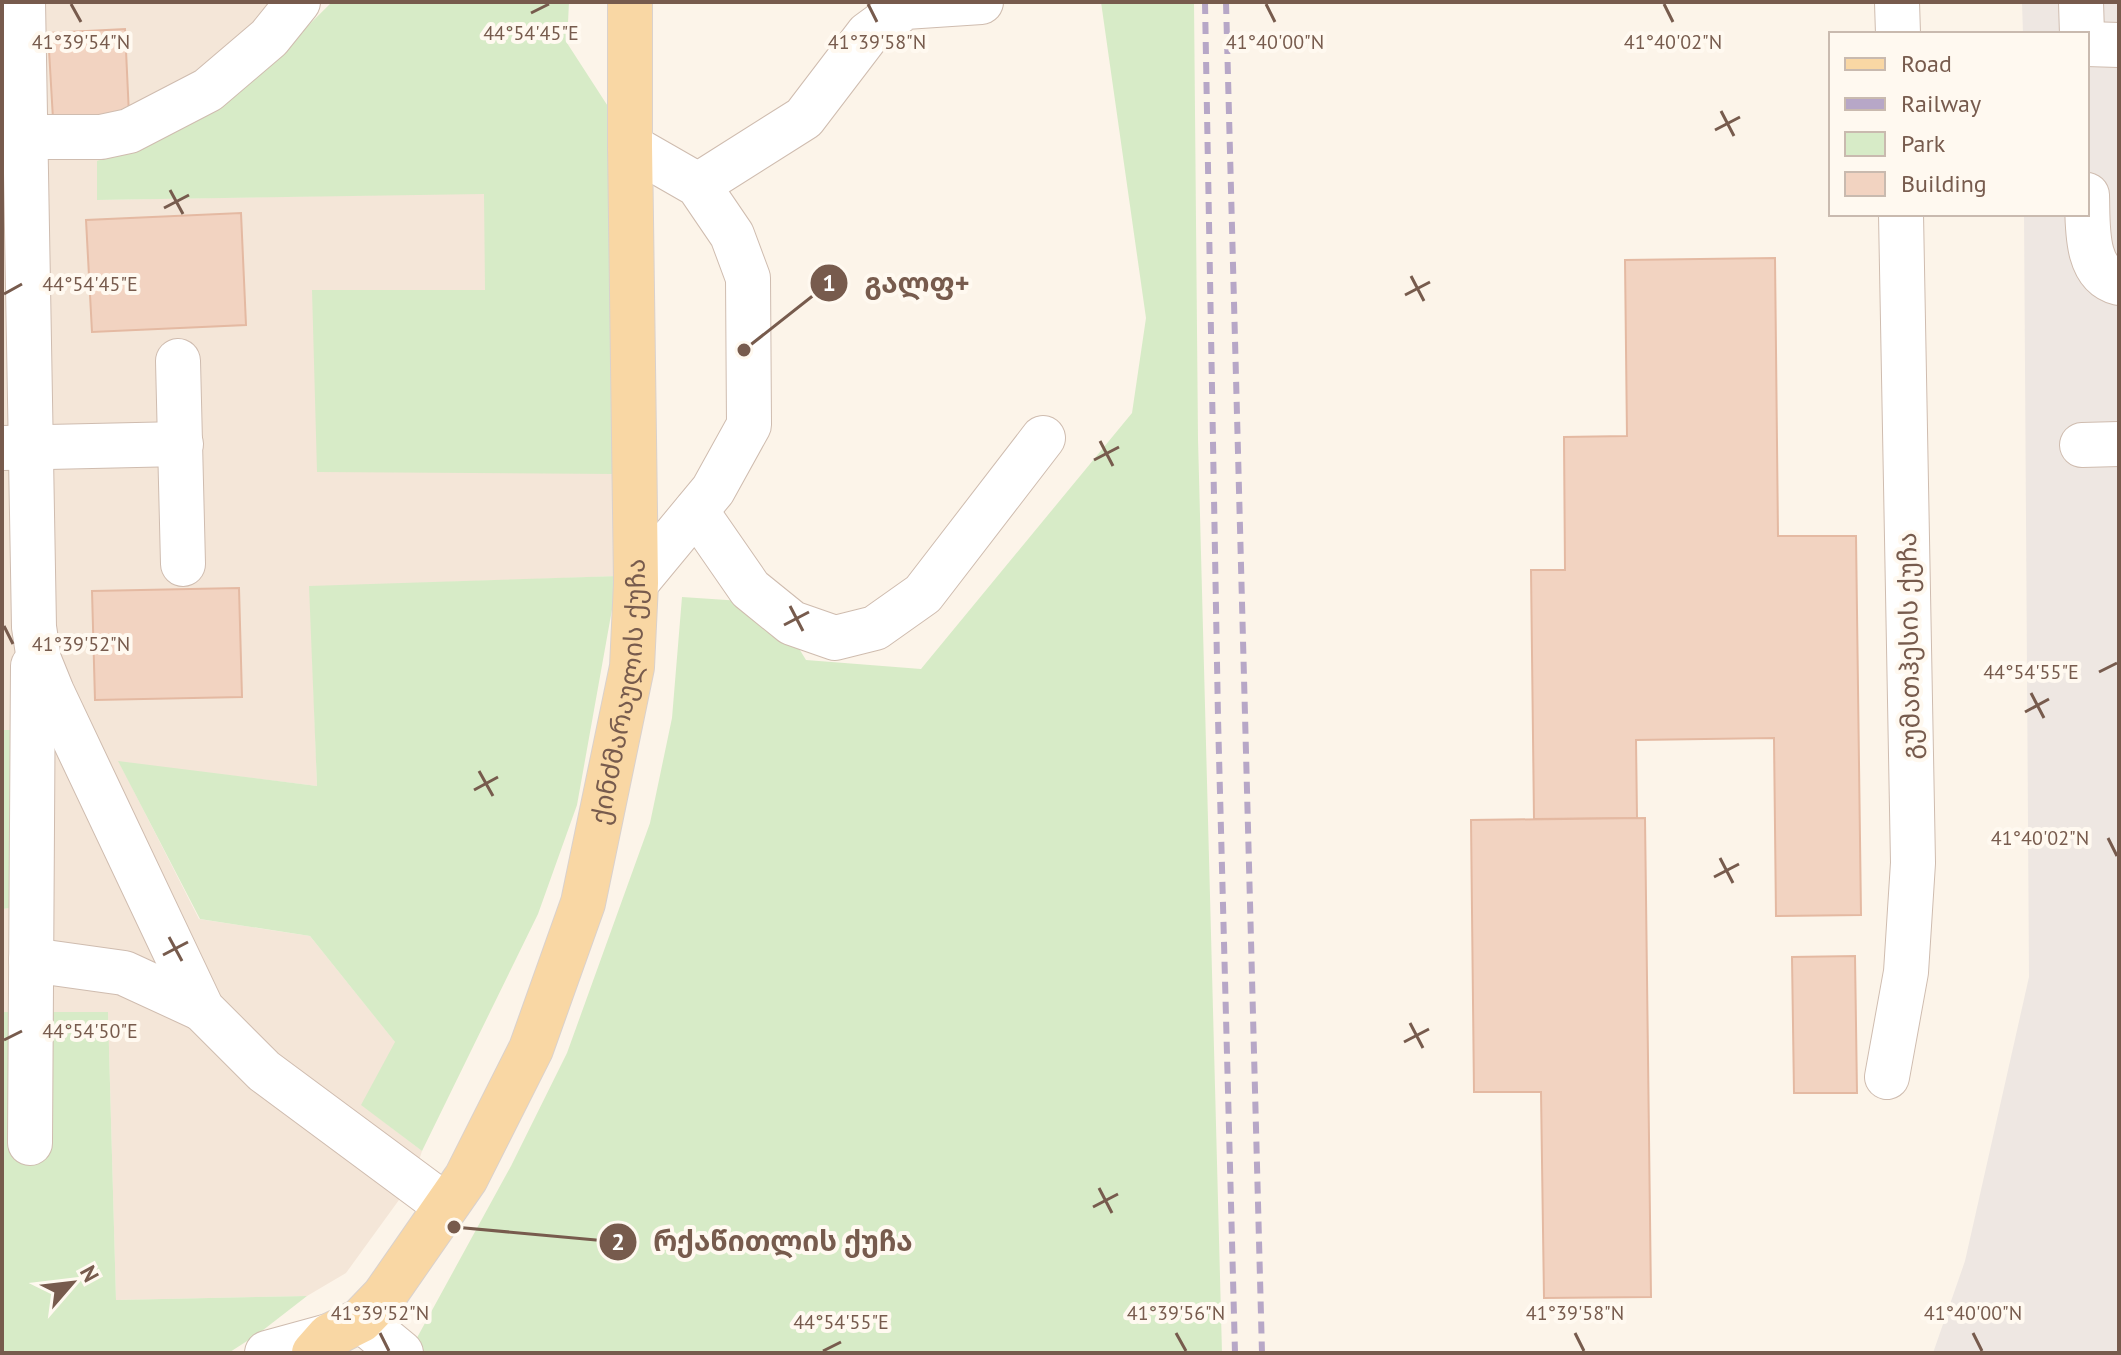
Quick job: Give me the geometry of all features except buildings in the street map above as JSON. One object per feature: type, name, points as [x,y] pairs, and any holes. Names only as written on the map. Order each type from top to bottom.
[{"type":"main road","name":"ქინძმარაულის ქუჩა","points":[[339,1341],[384,1296],[466,1178],[531,1049],[583,903],[632,667],[636,583],[630,2]]},
{"type":"street","points":[[23,2],[14,138],[16,448],[39,660],[202,1009],[264,1071],[446,1206]]},
{"type":"street","points":[[14,138],[101,137],[129,131],[208,90],[269,38],[298,2]]},
{"type":"street","points":[[698,185],[804,118],[868,34],[905,7],[981,2]]},
{"type":"street","points":[[1897,2],[1898,32]]},
{"type":"street","points":[[2081,2],[2082,32]]},
{"type":"street","points":[[2089,44],[2119,45]]},
{"type":"street","points":[[630,146],[698,185],[732,235],[748,278],[749,425],[713,490],[636,583]]},
{"type":"street","name":"გუმათჰესის ქუჩა","points":[[1887,1077],[1906,972],[1913,863],[1901,216]]},
{"type":"street","points":[[2088,216],[2089,242],[2096,266],[2107,280],[2119,283]]},
{"type":"street","points":[[178,361],[183,564]]},
{"type":"street","points":[[696,511],[750,589],[792,623],[835,638],[875,628],[923,594],[1043,438]]},
{"type":"street","points":[[16,448],[181,444]]},
{"type":"street","points":[[30,1143],[34,627]]},
{"type":"street","points":[[31,960],[124,973],[202,1009]]},
{"type":"street","points":[[267,1353],[339,1341],[401,1353]]},
{"type":"shaded area","points":[[2,2],[281,2],[223,60],[245,88],[158,138],[98,200],[485,193],[486,290],[615,474],[618,576],[310,587],[317,786],[119,762],[199,919],[310,936],[396,1043],[362,1105],[422,1151],[412,1182],[346,1273],[307,1296],[116,1300],[108,1012],[2,1012],[2,909],[9,908],[22,730],[2,730]]},
{"type":"shaded area","points":[[2022,2],[2119,2],[2119,1353],[1933,1353],[1965,1261],[2029,977],[2024,216],[2089,216],[2089,32],[2023,32]]},
{"type":"green space","points":[[332,2],[569,2],[567,43],[611,111],[615,474],[317,472],[312,290],[485,290],[484,194],[97,200],[97,161],[158,138],[245,88]]},
{"type":"green space","points":[[1101,2],[1194,2],[1198,439],[1222,1353],[423,1353],[413,1345],[511,1166],[567,1053],[650,823],[672,718],[682,597],[771,603],[806,660],[921,669],[1132,413],[1146,318]]},
{"type":"green space","points":[[618,576],[577,805],[538,914],[422,1151],[361,1105],[395,1042],[310,936],[200,919],[118,761],[317,786],[309,586]]},
{"type":"green space","points":[[2,730],[23,730],[10,908],[2,909]]},
{"type":"green space","points":[[2,1012],[108,1012],[116,1300],[307,1296],[230,1352],[2,1353]]},
{"type":"railway","points":[[1205,2],[1218,718],[1235,1353]]},
{"type":"railway","points":[[1226,2],[1262,1353]]},
{"type":"place","name":"გალფ+","points":[[744,350]]},
{"type":"place","name":"რქაწითლის ქუჩა","points":[[454,1227]]}]
